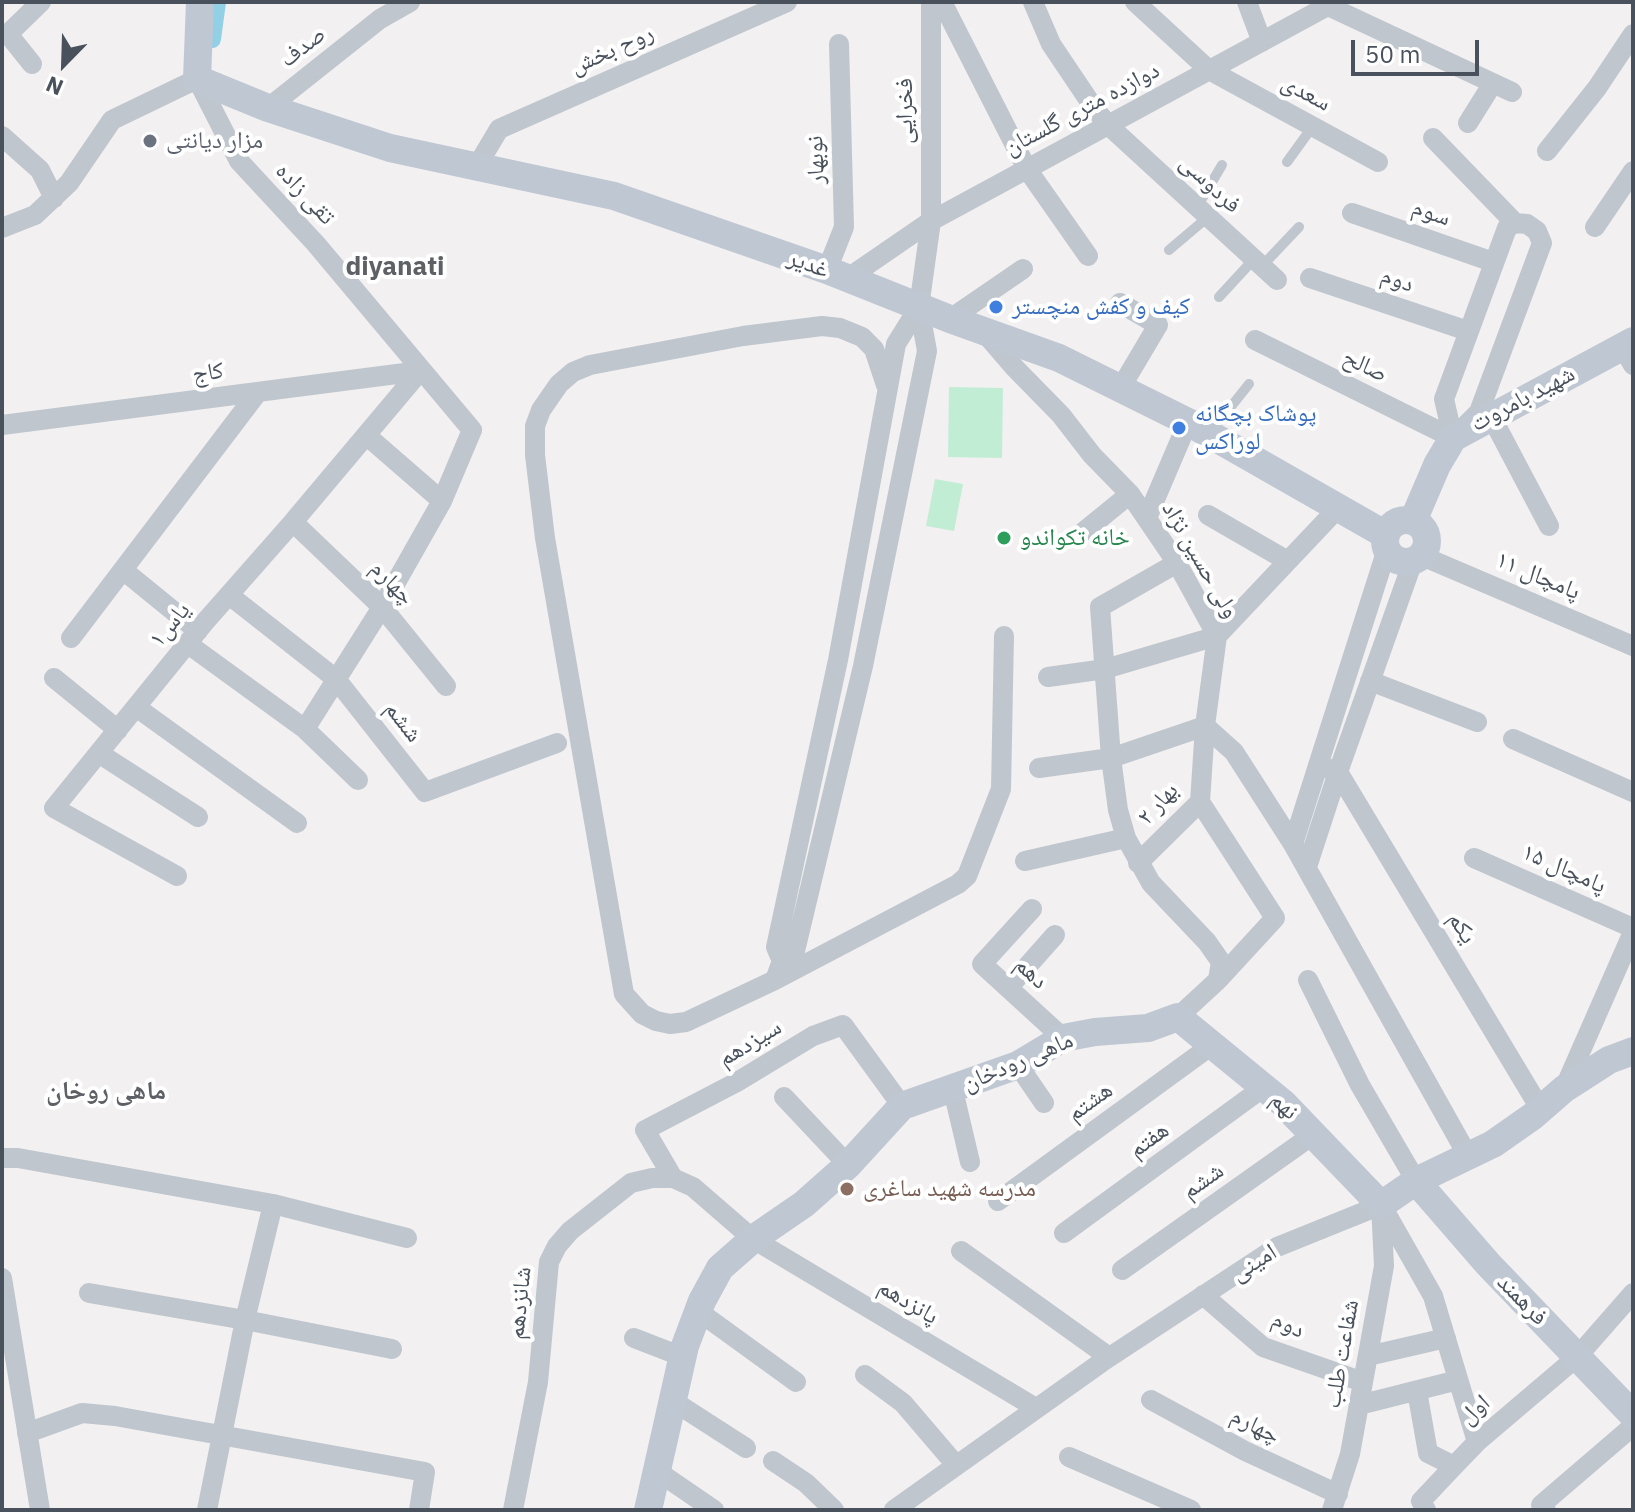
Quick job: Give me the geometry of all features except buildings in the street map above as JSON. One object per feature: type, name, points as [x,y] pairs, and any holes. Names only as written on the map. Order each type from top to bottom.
[{"type":"main road","points":[[197,79],[200,2]]},
{"type":"main road","name":"غدیر","points":[[197,79],[268,108],[390,148],[614,196],[837,274],[1059,358],[1198,428],[1339,507],[1386,542]]},
{"type":"main road","name":"شهید بامروت","points":[[1413,521],[1437,465],[1453,438],[1491,416],[1629,351]]},
{"type":"main road","points":[[1413,521],[1422,526],[1427,535],[1427,546],[1418,558],[1403,562],[1393,558],[1386,542],[1396,522],[1413,521]]},
{"type":"main road","name":"ماهی رودخان","points":[[902,1106],[1018,1065],[1063,1038],[1148,1028],[1178,1017]]},
{"type":"main road","name":"نهم","points":[[1178,1017],[1264,1087],[1314,1134],[1381,1205]]},
{"type":"main road","name":"امینی","points":[[1381,1205],[1416,1181],[1493,1144],[1541,1110],[1564,1089],[1609,1060],[1633,1051]]},
{"type":"main road","points":[[648,1510],[683,1357],[698,1311],[720,1268],[753,1239],[804,1204],[848,1165],[902,1106]]},
{"type":"main road","name":"فرهمند","points":[[1416,1181],[1488,1264],[1633,1415]]},
{"type":"street","points":[[32,64],[8,34],[41,2]]},
{"type":"street","name":"صدف","points":[[268,108],[380,19],[410,2]]},
{"type":"street","name":"روح بخش","points":[[477,166],[499,129],[787,2]]},
{"type":"street","name":"فخرایی","points":[[931,2],[931,221]]},
{"type":"street","points":[[942,2],[1027,169],[1088,256]]},
{"type":"street","name":"فردوسی","points":[[1033,2],[1051,44],[1108,125],[1264,269]]},
{"type":"street","name":"سعدی","points":[[1135,2],[1209,70],[1378,162]]},
{"type":"street","points":[[1247,2],[1262,42]]},
{"type":"street","points":[[1331,4],[1512,92]]},
{"type":"street","name":"دوازده متری گلستان","points":[[837,274],[1331,4]]},
{"type":"street","points":[[1547,151],[1597,88],[1633,34]]},
{"type":"street","name":"نوبهار","points":[[837,274],[844,227],[839,44]]},
{"type":"street","points":[[2,228],[35,215],[54,198],[69,183],[112,120],[197,79]]},
{"type":"street","name":"تقی زاده","points":[[197,79],[239,161],[316,244],[472,430],[442,501]]},
{"type":"street","points":[[1468,123],[1493,83]]},
{"type":"street","points":[[2,136],[40,170],[54,198]]},
{"type":"street","points":[[1433,138],[1515,223]]},
{"type":"street","points":[[1595,227],[1633,171]]},
{"type":"street","name":"سوم","points":[[1352,213],[1493,262]]},
{"type":"street","points":[[778,971],[795,951],[863,666],[927,351],[919,307],[931,221]]},
{"type":"street","points":[[1515,223],[1527,224],[1537,231],[1542,243],[1479,412],[1453,438],[1444,399],[1507,228],[1515,223]]},
{"type":"street","points":[[950,319],[1023,269]]},
{"type":"street","name":"دوم","points":[[1310,278],[1468,331]]},
{"type":"street","points":[[1120,303],[1158,325],[1120,389]]},
{"type":"street","points":[[778,971],[776,947],[838,660],[896,344],[919,307]]},
{"type":"street","points":[[888,389],[874,349],[862,337],[840,328],[822,326],[743,336],[590,365],[573,372],[559,384],[545,403],[535,426],[535,455],[545,538],[624,994],[642,1014],[670,1024],[686,1022],[778,971],[958,884],[967,876],[1001,789],[1004,636]]},
{"type":"street","name":"ولی حسین نژاد","points":[[983,331],[1130,494],[1177,563],[1217,636],[1205,726]]},
{"type":"street","name":"صالح","points":[[1255,340],[1453,438]]},
{"type":"street","name":"کاج","points":[[2,425],[420,371]]},
{"type":"street","name":"یاس۱","points":[[177,876],[54,808],[193,637],[420,371]]},
{"type":"street","points":[[71,638],[258,392]]},
{"type":"street","points":[[1491,416],[1549,526]]},
{"type":"street","points":[[1147,518],[1198,428]]},
{"type":"street","points":[[305,729],[382,607],[442,501],[366,435]]},
{"type":"street","points":[[1082,533],[1130,494]]},
{"type":"street","points":[[1048,677],[1105,669],[1217,636],[1339,507]]},
{"type":"street","points":[[1208,515],[1286,560]]},
{"type":"street","name":"چهارم","points":[[293,522],[382,607],[446,686]]},
{"type":"street","points":[[1307,867],[1328,769],[1386,542]]},
{"type":"street","points":[[1293,844],[1370,681],[1418,558]]},
{"type":"street","name":"پامچال ۱۱","points":[[1418,558],[1633,646]]},
{"type":"street","points":[[1177,563],[1100,607],[1111,758],[1118,810],[1126,838],[1138,863],[1151,883],[1216,952],[1221,962],[1218,980]]},
{"type":"street","points":[[123,570],[193,637],[305,729],[358,780]]},
{"type":"street","name":"ششم","points":[[229,595],[336,679],[425,792],[557,743]]},
{"type":"street","points":[[838,660],[863,666]]},
{"type":"street","points":[[54,678],[118,730]]},
{"type":"street","points":[[1370,681],[1477,722]]},
{"type":"street","points":[[136,707],[297,823]]},
{"type":"street","points":[[1039,768],[1111,758],[1205,726],[1234,752],[1307,867],[1468,1156]]},
{"type":"street","name":"بهار ۲","points":[[1138,863],[1200,802],[1205,726]]},
{"type":"street","points":[[1513,739],[1633,792]]},
{"type":"street","points":[[100,754],[198,817]]},
{"type":"street","name":"یکم","points":[[1328,769],[1541,1110]]},
{"type":"street","name":"ماهی رودخان","points":[[1178,1017],[1218,980],[1275,918],[1200,802]]},
{"type":"street","points":[[1025,861],[1126,838]]},
{"type":"street","name":"پامچال ۱۵","points":[[1474,858],[1633,930]]},
{"type":"street","name":"دهم","points":[[1032,909],[982,964],[1063,1038]]},
{"type":"street","points":[[1564,1089],[1633,930]]},
{"type":"street","points":[[1008,988],[1055,935]]},
{"type":"street","points":[[1308,980],[1360,1085],[1416,1181]]},
{"type":"street","name":"سیزدهم","points":[[673,1178],[645,1130],[737,1082],[813,1036],[843,1025],[902,1106]]},
{"type":"street","name":"هشتم","points":[[998,1201],[1212,1045]]},
{"type":"street","points":[[1018,1065],[1044,1103]]},
{"type":"street","name":"هفتم","points":[[1064,1233],[1264,1087]]},
{"type":"street","points":[[953,1090],[970,1162]]},
{"type":"street","points":[[784,1097],[848,1165]]},
{"type":"street","name":"ششم","points":[[1122,1270],[1314,1134]]},
{"type":"street","points":[[2,1158],[18,1158],[273,1204],[407,1238]]},
{"type":"street","name":"شانزدهم","points":[[513,1510],[538,1382],[549,1262],[570,1231],[631,1183],[652,1178],[673,1178]]},
{"type":"street","points":[[673,1178],[693,1187],[753,1239]]},
{"type":"street","points":[[207,1510],[245,1320],[273,1204]]},
{"type":"street","points":[[1381,1205],[1433,1296],[1477,1442]]},
{"type":"street","name":"امینی","points":[[894,1510],[1109,1357],[1277,1247],[1381,1205]]},
{"type":"street","name":"شفاعت طلب","points":[[1335,1502],[1350,1454],[1384,1266],[1381,1205]]},
{"type":"street","name":"پانزدهم","points":[[753,1239],[1036,1408]]},
{"type":"street","points":[[961,1251],[1109,1357]]},
{"type":"street","points":[[2,1278],[40,1510]]},
{"type":"street","points":[[89,1293],[392,1349]]},
{"type":"street","name":"اول","points":[[1426,1510],[1421,1501],[1454,1466],[1477,1442],[1577,1357],[1633,1293]]},
{"type":"street","name":"دوم","points":[[1203,1295],[1263,1347],[1363,1382]]},
{"type":"street","points":[[698,1311],[796,1382]]},
{"type":"street","points":[[634,1338],[683,1357]]},
{"type":"street","points":[[1368,1356],[1446,1338]]},
{"type":"street","points":[[865,1375],[903,1403],[956,1465]]},
{"type":"street","points":[[1359,1405],[1458,1380]]},
{"type":"street","points":[[1417,1391],[1428,1453],[1454,1466]]},
{"type":"street","name":"چهارم","points":[[1151,1400],[1335,1502]]},
{"type":"street","points":[[673,1401],[746,1448]]},
{"type":"street","points":[[27,1433],[82,1413],[115,1416],[425,1472],[419,1510]]},
{"type":"street","points":[[1546,1510],[1541,1505],[1633,1426]]},
{"type":"street","points":[[1069,1457],[1191,1510]]},
{"type":"street","points":[[773,1461],[806,1483],[834,1510]]},
{"type":"street","points":[[657,1471],[714,1510]]},
{"type":"lane","points":[[1287,162],[1313,126]]},
{"type":"lane","points":[[1169,250],[1202,212],[1222,165]]},
{"type":"lane","points":[[1219,297],[1264,269],[1299,227]]},
{"type":"lane","points":[[1198,428],[1249,384]]},
{"type":"green space","points":[[949,387],[1003,388],[1002,458],[948,457]]},
{"type":"green space","points":[[935,479],[963,484],[954,531],[926,526]]},
{"type":"waterway","points":[[212,39],[217,2]]},
{"type":"place","name":"مزار دیانتی","points":[[150,141]]},
{"type":"place","name":"کیف و کفش منچستر","points":[[996,307]]},
{"type":"place","name":"پوشاک بچگانه لوراکس","points":[[1179,428]]},
{"type":"place","name":"خانه تکواندو","points":[[1004,538]]},
{"type":"place","name":"مدرسه شهید ساغری","points":[[847,1189]]},
{"type":"district","name":"diyanati","points":[[395,267]]},
{"type":"district","name":"ماهی روخان","points":[[106,1091]]}]
